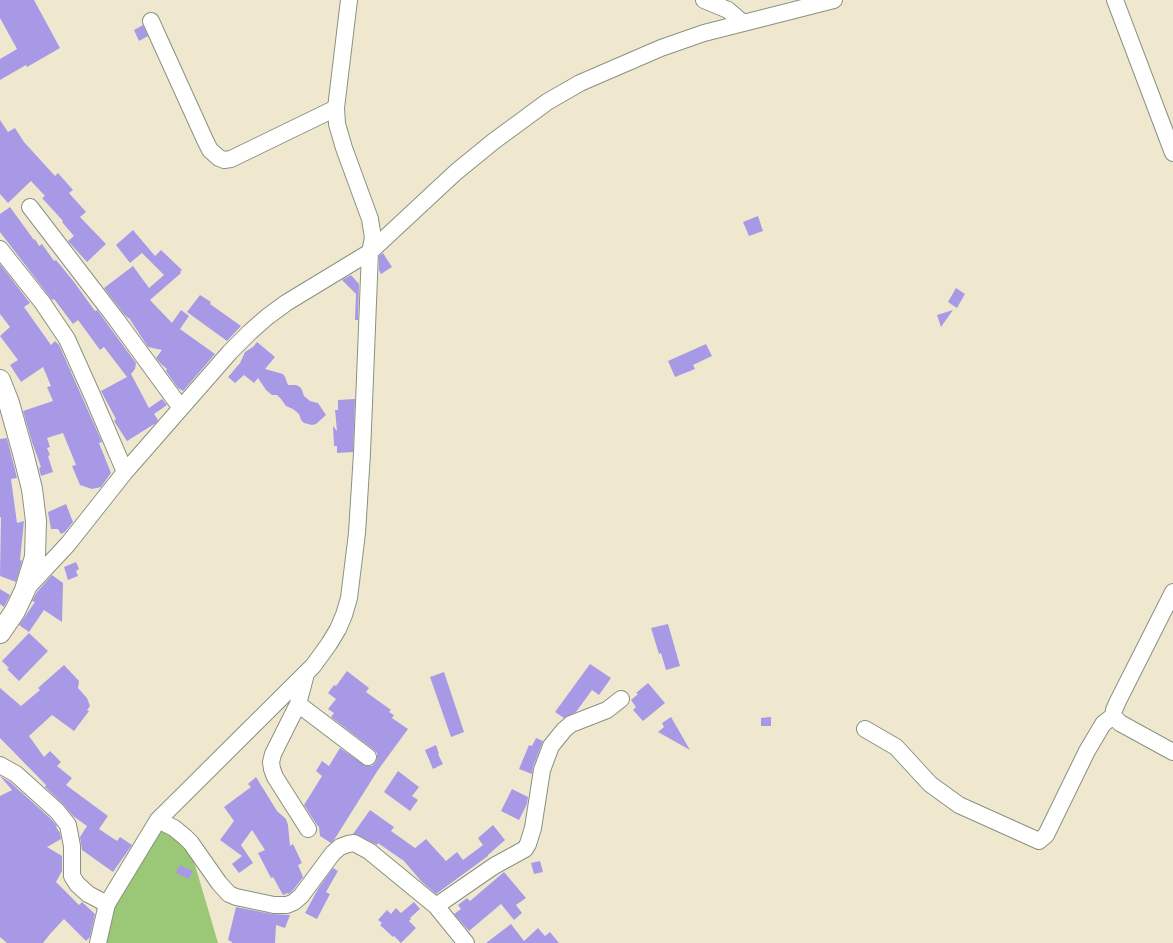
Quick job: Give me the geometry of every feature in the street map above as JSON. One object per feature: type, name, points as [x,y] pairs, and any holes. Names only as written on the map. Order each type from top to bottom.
[{"type":"main road","points":[[0,380],[9,403],[32,489],[36,521],[34,558],[25,590],[15,611],[0,633]]},
{"type":"street","points":[[98,943],[107,904],[158,820],[307,672],[330,644],[344,615],[349,598],[357,533],[362,453],[370,252],[373,238],[371,223],[337,124],[336,108],[349,0]]},
{"type":"street","points":[[704,0],[728,10],[743,23]]},
{"type":"street","points":[[25,590],[68,544],[125,472],[230,352],[267,317],[286,303],[370,252],[456,172],[494,141],[547,102],[580,83],[654,51],[704,33],[834,0]]},
{"type":"street","points":[[1115,0],[1173,153]]},
{"type":"street","points":[[151,21],[205,140],[210,150],[219,158],[224,160],[231,158],[336,108]]},
{"type":"street","points":[[30,207],[116,318],[181,408]]},
{"type":"street","points":[[0,249],[42,302],[67,340],[125,472]]},
{"type":"street","points":[[1173,592],[1114,710],[1114,716],[1120,723],[1173,752]]},
{"type":"street","points":[[307,672],[298,704],[273,754],[271,762],[275,777],[308,830]]},
{"type":"street","points":[[436,906],[494,866],[525,849],[533,828],[542,770],[551,746],[561,733],[571,724],[607,710],[621,699]]},
{"type":"street","points":[[298,704],[368,757]]},
{"type":"street","points":[[864,729],[896,747],[930,784],[959,805],[1039,842],[1046,835],[1087,751],[1103,724],[1114,716]]},
{"type":"street","points":[[0,765],[16,774],[57,811],[68,825],[72,846],[72,876],[77,884],[88,894],[107,904]]},
{"type":"street","points":[[158,820],[174,828],[185,837],[228,894],[274,905],[287,905],[294,902],[301,896],[333,853],[340,847],[354,843],[369,851],[436,906],[466,943]]},
{"type":"green space","points":[[160,827],[190,848],[218,943],[104,943],[111,908]]},
{"type":"building","points":[[0,0],[34,0],[60,48],[27,67],[26,65],[0,80],[0,59],[17,49],[0,18]]},
{"type":"building","points":[[143,25],[148,36],[139,41],[134,30]]},
{"type":"building","points":[[0,120],[8,132],[15,128],[24,142],[55,176],[58,173],[73,190],[69,193],[86,212],[80,217],[106,244],[87,262],[68,241],[74,236],[62,222],[63,221],[42,198],[45,196],[31,181],[8,203],[0,194]]},
{"type":"building","points":[[10,207],[39,246],[42,244],[54,261],[56,260],[74,282],[95,311],[97,310],[136,363],[135,369],[131,374],[149,408],[162,399],[167,405],[154,414],[158,420],[156,423],[127,441],[114,421],[116,419],[101,391],[127,377],[104,347],[100,350],[78,320],[73,324],[54,299],[52,300],[0,232],[0,214]]},
{"type":"building","points":[[758,216],[763,231],[749,236],[743,222]]},
{"type":"building","points":[[133,230],[155,256],[161,250],[182,270],[180,272],[181,273],[150,300],[172,323],[181,310],[189,316],[180,329],[215,354],[183,391],[178,388],[166,371],[167,369],[156,358],[162,350],[148,347],[129,318],[124,314],[104,288],[133,266],[149,288],[164,275],[142,253],[130,263],[116,245]]},
{"type":"building","points":[[383,253],[392,267],[381,274],[379,270],[379,256]]},
{"type":"building","points":[[0,264],[30,303],[24,307],[51,345],[55,341],[59,345],[102,442],[99,443],[111,473],[101,487],[92,489],[80,485],[72,466],[76,465],[63,433],[47,438],[50,447],[47,448],[50,455],[48,456],[53,472],[41,476],[39,468],[41,467],[23,411],[53,401],[47,387],[51,386],[43,367],[21,382],[10,365],[18,360],[0,336],[10,327],[0,314]]},
{"type":"building","points":[[351,275],[359,284],[358,320],[355,320],[356,294],[342,280]]},
{"type":"building","points":[[956,288],[965,294],[957,308],[948,302]]},
{"type":"building","points":[[200,295],[241,326],[227,341],[187,312]]},
{"type":"building","points":[[953,310],[941,327],[937,315]]},
{"type":"building","points":[[257,342],[275,357],[265,369],[283,374],[288,385],[296,385],[300,387],[304,396],[310,401],[318,403],[326,415],[316,424],[312,425],[304,423],[299,414],[286,406],[277,395],[272,395],[266,390],[258,378],[254,383],[244,375],[235,383],[228,377],[240,363],[245,352],[253,347]]},
{"type":"building","points":[[706,344],[712,356],[693,365],[695,369],[675,377],[668,361]]},
{"type":"building","points":[[355,399],[353,452],[337,453],[337,446],[334,446],[333,426],[337,431],[335,410],[338,410],[338,400]]},
{"type":"building","points":[[7,438],[17,478],[11,479],[17,523],[24,521],[20,560],[22,561],[16,582],[0,576],[0,439]]},
{"type":"building","points":[[66,504],[73,522],[65,532],[61,534],[58,529],[51,529],[48,512]]},
{"type":"building","points":[[76,562],[79,569],[76,571],[78,576],[68,580],[64,567]]},
{"type":"building","points":[[52,575],[63,583],[62,622],[44,610],[29,632],[19,625],[35,602],[32,601],[37,592]]},
{"type":"building","points":[[0,589],[10,595],[4,607],[0,604]]},
{"type":"building","points":[[668,624],[680,666],[666,670],[661,653],[659,654],[651,628]]},
{"type":"building","points":[[29,633],[48,651],[19,681],[7,669],[9,668],[2,661]]},
{"type":"building","points":[[590,664],[611,678],[599,695],[592,690],[576,712],[564,718],[555,712]]},
{"type":"building","points":[[64,665],[79,681],[78,688],[87,698],[90,706],[87,710],[89,711],[74,731],[52,715],[29,736],[44,757],[50,751],[61,762],[57,766],[72,778],[66,785],[108,816],[99,829],[117,841],[120,837],[132,845],[113,872],[82,850],[80,837],[87,826],[73,816],[45,787],[46,785],[0,738],[0,688],[21,706],[40,690],[38,688]]},
{"type":"building","points":[[347,671],[369,688],[366,692],[391,710],[389,712],[394,715],[392,718],[408,729],[378,770],[331,843],[320,836],[319,827],[304,805],[322,776],[316,771],[322,761],[329,766],[340,748],[366,766],[372,766],[376,762],[377,758],[377,753],[374,750],[331,717],[334,713],[328,709],[336,699],[328,693],[334,685],[336,686]]},
{"type":"building","points":[[444,672],[464,732],[451,737],[430,677]]},
{"type":"building","points":[[648,683],[665,703],[643,721],[633,710],[636,707],[631,700],[638,694],[636,693]]},
{"type":"building","points":[[671,717],[690,750],[658,732],[664,727],[662,723]]},
{"type":"building","points":[[771,717],[771,726],[761,726],[761,718]]},
{"type":"building","points":[[536,738],[543,741],[533,767],[532,774],[519,769],[529,745],[532,746]]},
{"type":"building","points":[[436,745],[438,754],[443,764],[433,769],[425,750]]},
{"type":"building","points":[[398,771],[419,787],[412,796],[418,800],[410,811],[384,792]]},
{"type":"building","points":[[0,776],[10,782],[57,826],[56,827],[60,833],[61,839],[47,847],[62,856],[62,871],[56,882],[79,905],[82,902],[95,914],[90,937],[86,941],[64,919],[43,943],[7,943],[0,937],[0,796],[12,790]]},
{"type":"building","points":[[256,777],[277,811],[286,819],[290,846],[293,844],[302,863],[298,865],[303,877],[289,894],[283,895],[273,877],[271,878],[258,853],[265,850],[252,830],[241,845],[253,863],[239,873],[232,864],[242,856],[220,840],[234,821],[224,807],[251,787],[248,784]]},
{"type":"building","points":[[512,789],[528,797],[527,804],[519,820],[501,811]]},
{"type":"building","points":[[370,810],[394,827],[391,831],[415,848],[426,839],[446,861],[457,852],[463,860],[483,845],[478,838],[493,825],[505,840],[488,856],[436,894],[421,881],[404,861],[378,843],[377,845],[353,834]]},
{"type":"building","points":[[540,861],[543,872],[534,874],[531,863]]},
{"type":"building","points":[[180,865],[193,871],[189,879],[176,873]]},
{"type":"building","points":[[333,868],[338,871],[326,892],[330,894],[317,919],[305,913],[318,889]]},
{"type":"building","points":[[504,872],[526,898],[516,905],[522,913],[514,920],[501,904],[469,931],[454,914],[461,909],[458,905],[467,898],[470,901]]},
{"type":"building","points":[[414,902],[420,909],[410,918],[411,919],[409,921],[416,928],[401,943],[380,925],[382,923],[378,920],[387,910],[391,914],[396,908],[401,913]]},
{"type":"building","points":[[236,907],[272,914],[290,915],[285,928],[276,925],[275,943],[232,943],[228,940]]},
{"type":"building","points":[[511,924],[524,941],[538,928],[545,936],[550,932],[559,943],[486,943]]}]
